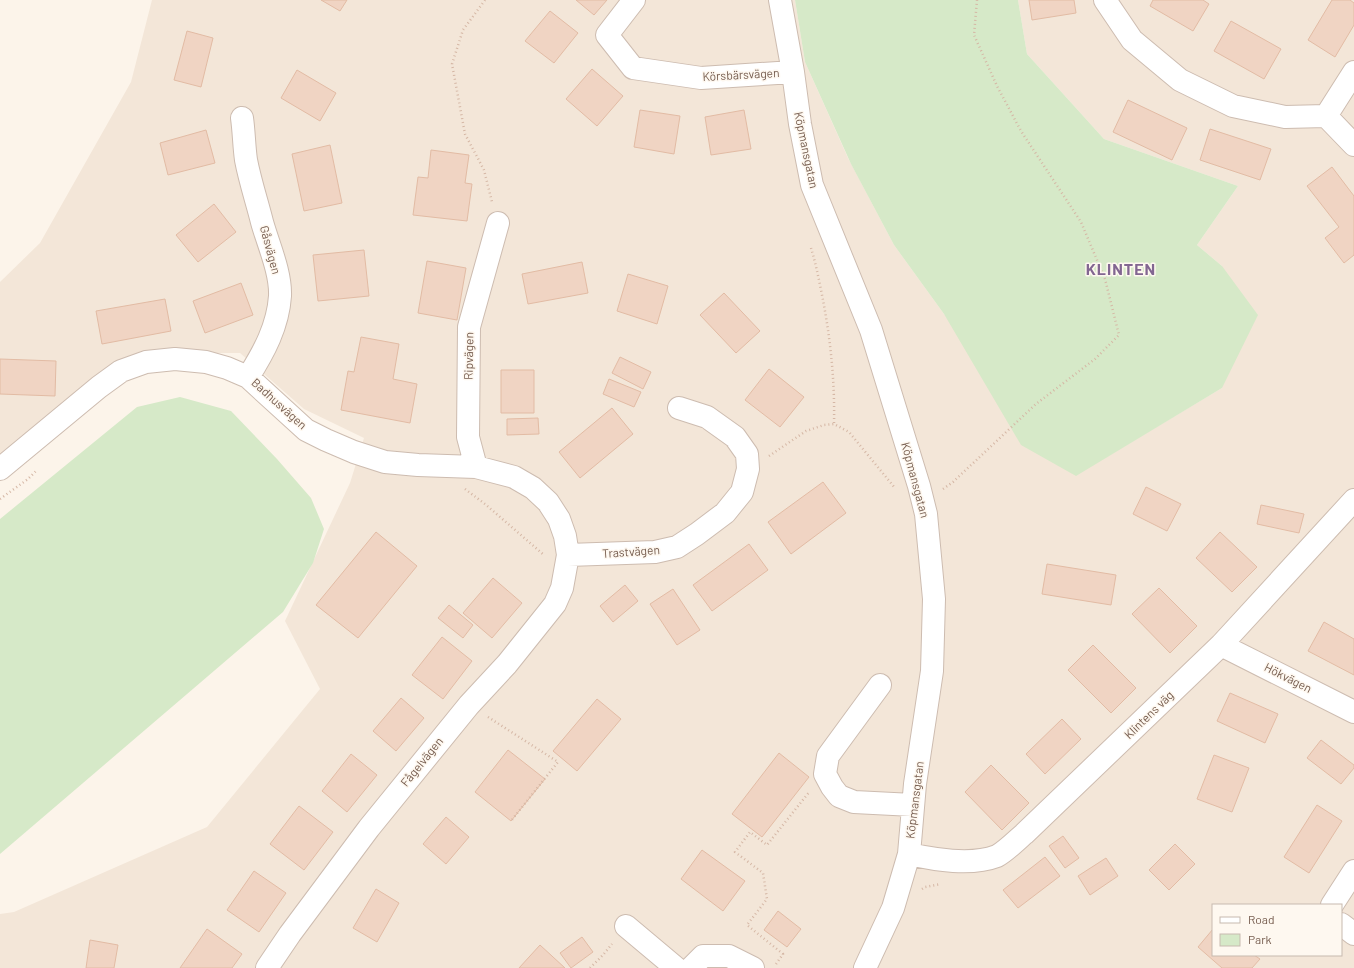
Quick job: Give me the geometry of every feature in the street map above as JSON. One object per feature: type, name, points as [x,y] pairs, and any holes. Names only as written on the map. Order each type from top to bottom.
[{"type":"street","name":"Körsbärsvägen","points":[[634,0],[607,35],[633,68],[701,78],[793,72]]},
{"type":"street","name":"Köpmansgatan","points":[[780,0],[793,72],[800,124],[812,185],[871,330],[919,486],[926,514],[934,599],[932,671],[915,784],[909,854],[893,908],[865,968]]},
{"type":"street","points":[[1105,0],[1132,40],[1180,80],[1233,106],[1285,117],[1326,116],[1354,145]]},
{"type":"street","points":[[1326,116],[1354,72]]},
{"type":"street","name":"Gåsvägen","points":[[242,118],[246,160],[262,222],[277,268],[280,294],[277,316],[270,337],[262,355],[248,377]]},
{"type":"street","name":"Ripvägen","points":[[476,467],[468,437],[468,327],[498,223]]},
{"type":"street","name":"Badhusvägen","points":[[0,469],[99,387],[122,371],[146,362],[175,359],[206,362],[227,368],[248,377],[306,430],[354,452],[385,462],[476,467],[514,477],[533,488],[548,502],[559,519],[565,536],[568,555]]},
{"type":"street","name":"Trastvägen","points":[[568,555],[655,552],[677,547],[725,513],[742,492],[748,469],[747,454],[735,437],[707,417],[679,408]]},
{"type":"street","name":"Klintens väg","points":[[909,854],[936,860],[975,861],[998,855],[1024,834],[1222,645],[1354,500]]},
{"type":"street","name":"Fågelvägen","points":[[267,968],[290,934],[369,828],[469,705],[507,664],[554,604],[562,588],[568,555]]},
{"type":"street","name":"Hökvägen","points":[[1222,645],[1354,712]]},
{"type":"street","points":[[880,685],[828,756],[825,774],[839,796],[854,802],[914,806]]},
{"type":"street","points":[[1333,904],[1354,871]]},
{"type":"street","points":[[1342,925],[1354,934]]},
{"type":"street","points":[[626,926],[676,968]]},
{"type":"street","points":[[691,968],[703,956],[729,956],[753,968]]},
{"type":"path","points":[[485,0],[463,30],[452,64],[465,134],[484,170],[498,223]]},
{"type":"path","points":[[923,502],[953,482],[1036,404],[1095,359],[1119,335],[1105,279],[1081,222],[1021,131],[996,86],[974,35],[978,0]]},
{"type":"path","points":[[810,243],[826,316],[834,387],[834,424]]},
{"type":"path","points":[[748,469],[806,431],[824,425],[834,424],[849,432],[895,489]]},
{"type":"path","points":[[0,499],[28,479],[38,469]]},
{"type":"path","points":[[465,489],[546,556],[568,555]]},
{"type":"path","points":[[469,705],[558,762],[511,821]]},
{"type":"path","points":[[774,968],[783,954],[747,925],[767,899],[763,872],[735,852],[750,832],[767,844],[814,785]]},
{"type":"path","points":[[590,968],[603,955],[626,926]]},
{"type":"shaded area","points":[[152,0],[795,0],[805,62],[848,158],[894,245],[944,314],[1076,475],[1222,388],[1222,266],[1197,245],[1238,186],[1104,139],[1027,54],[1018,0],[1354,0],[1354,968],[0,968],[0,914],[14,912],[207,827],[320,689],[285,621],[350,483],[364,438],[304,409],[240,353],[151,353],[0,461],[0,282],[40,243],[131,82]]},
{"type":"green space","points":[[795,0],[1018,0],[1027,54],[1104,139],[1238,186],[1197,245],[1222,266],[1258,315],[1222,388],[1076,476],[1021,445],[944,314],[894,245],[851,164],[805,62]]},
{"type":"green space","points":[[180,397],[231,411],[277,459],[311,498],[324,529],[313,563],[283,612],[0,854],[0,519],[137,407]]},
{"type":"building","points":[[321,0],[347,0],[340,11]]},
{"type":"building","points":[[576,0],[607,0],[594,15]]},
{"type":"building","points":[[1029,0],[1074,0],[1076,13],[1032,20]]},
{"type":"building","points":[[1153,0],[1203,0],[1209,4],[1193,31],[1150,6]]},
{"type":"building","points":[[1332,0],[1350,0],[1354,3],[1354,25],[1335,57],[1308,40]]},
{"type":"building","points":[[550,11],[578,33],[554,63],[525,41]]},
{"type":"building","points":[[1231,21],[1281,49],[1264,79],[1214,51]]},
{"type":"building","points":[[187,31],[213,38],[201,87],[174,80]]},
{"type":"building","points":[[592,69],[623,96],[597,126],[566,99]]},
{"type":"building","points":[[297,70],[336,93],[320,121],[281,98]]},
{"type":"building","points":[[1128,100],[1187,128],[1172,160],[1113,132]]},
{"type":"building","points":[[640,110],[680,116],[674,154],[634,147]]},
{"type":"building","points":[[744,110],[751,149],[711,155],[705,117]]},
{"type":"building","points":[[1210,129],[1271,149],[1260,180],[1200,160]]},
{"type":"building","points":[[206,130],[215,163],[168,175],[160,143]]},
{"type":"building","points":[[330,145],[342,203],[304,211],[292,154]]},
{"type":"building","points":[[431,150],[469,155],[465,183],[472,184],[467,221],[413,215],[418,177],[428,178]]},
{"type":"building","points":[[1332,167],[1354,196],[1354,255],[1344,263],[1325,238],[1339,227],[1307,186]]},
{"type":"building","points":[[214,204],[236,232],[198,262],[176,235]]},
{"type":"building","points":[[364,250],[369,296],[318,301],[313,255]]},
{"type":"building","points":[[427,261],[466,268],[457,320],[418,313]]},
{"type":"building","points":[[582,262],[588,293],[528,304],[522,274]]},
{"type":"building","points":[[628,274],[668,286],[657,324],[617,311]]},
{"type":"building","points":[[241,283],[253,315],[205,333],[193,301]]},
{"type":"building","points":[[724,293],[760,331],[736,353],[700,315]]},
{"type":"building","points":[[165,299],[171,331],[102,344],[96,311]]},
{"type":"building","points":[[361,337],[399,344],[393,379],[417,384],[410,423],[341,410],[348,371],[354,372]]},
{"type":"building","points":[[620,357],[651,372],[643,389],[612,373]]},
{"type":"building","points":[[0,359],[56,361],[55,396],[0,394]]},
{"type":"building","points":[[769,369],[804,397],[780,427],[745,400]]},
{"type":"building","points":[[501,370],[534,370],[534,413],[501,413]]},
{"type":"building","points":[[609,379],[641,392],[634,407],[603,394]]},
{"type":"building","points":[[612,408],[633,434],[580,478],[559,452]]},
{"type":"building","points":[[538,418],[539,434],[507,435],[507,419]]},
{"type":"building","points":[[823,482],[846,513],[791,554],[768,522]]},
{"type":"building","points":[[1146,487],[1181,504],[1167,531],[1133,514]]},
{"type":"building","points":[[1261,505],[1304,514],[1299,533],[1257,524]]},
{"type":"building","points":[[376,532],[417,566],[358,638],[316,605]]},
{"type":"building","points":[[1220,532],[1257,567],[1232,592],[1196,558]]},
{"type":"building","points":[[749,544],[768,570],[712,611],[693,585]]},
{"type":"building","points":[[1047,564],[1116,575],[1111,605],[1042,594]]},
{"type":"building","points":[[493,578],[522,603],[492,638],[463,613]]},
{"type":"building","points":[[625,585],[638,601],[613,622],[600,606]]},
{"type":"building","points":[[1159,588],[1197,626],[1170,653],[1132,614]]},
{"type":"building","points":[[673,589],[700,630],[677,645],[650,604]]},
{"type":"building","points":[[449,605],[473,625],[463,638],[438,618]]},
{"type":"building","points":[[1324,622],[1354,639],[1354,675],[1308,651]]},
{"type":"building","points":[[442,637],[472,661],[443,699],[412,675]]},
{"type":"building","points":[[1093,645],[1136,688],[1111,713],[1068,670]]},
{"type":"building","points":[[1230,693],[1278,714],[1265,743],[1217,721]]},
{"type":"building","points":[[401,698],[424,718],[396,751],[373,731]]},
{"type":"building","points":[[597,699],[621,719],[577,771],[553,751]]},
{"type":"building","points":[[1062,719],[1081,739],[1045,774],[1026,754]]},
{"type":"building","points":[[1321,740],[1354,765],[1354,768],[1341,784],[1307,758]]},
{"type":"building","points":[[508,750],[545,779],[511,821],[475,792]]},
{"type":"building","points":[[779,753],[809,777],[762,837],[732,814]]},
{"type":"building","points":[[351,754],[377,775],[347,812],[322,791]]},
{"type":"building","points":[[1214,755],[1249,768],[1232,812],[1197,799]]},
{"type":"building","points":[[991,765],[1029,803],[1002,830],[965,792]]},
{"type":"building","points":[[1317,805],[1342,821],[1309,873],[1284,857]]},
{"type":"building","points":[[299,806],[333,832],[304,870],[270,844]]},
{"type":"building","points":[[446,817],[469,837],[446,864],[423,844]]},
{"type":"building","points":[[1063,836],[1079,858],[1065,868],[1049,846]]},
{"type":"building","points":[[1175,844],[1195,864],[1169,890],[1149,870]]},
{"type":"building","points":[[702,850],[745,881],[723,911],[681,879]]},
{"type":"building","points":[[1045,857],[1060,876],[1018,908],[1003,890]]},
{"type":"building","points":[[1106,858],[1118,876],[1090,895],[1078,876]]},
{"type":"building","points":[[254,871],[286,893],[259,932],[227,910]]},
{"type":"building","points":[[376,889],[399,903],[377,942],[353,928]]},
{"type":"building","points":[[778,911],[801,929],[787,947],[764,930]]},
{"type":"building","points":[[207,929],[242,954],[232,968],[180,968]]},
{"type":"building","points":[[1212,930],[1212,956],[1256,956],[1260,959],[1252,968],[1222,968],[1198,947]]},
{"type":"building","points":[[582,937],[593,952],[571,968],[560,953]]},
{"type":"building","points":[[90,940],[118,945],[114,968],[86,968]]},
{"type":"building","points":[[540,945],[565,968],[519,968]]},
{"type":"district","name":"KLINTEN","points":[[1121,269]]}]
